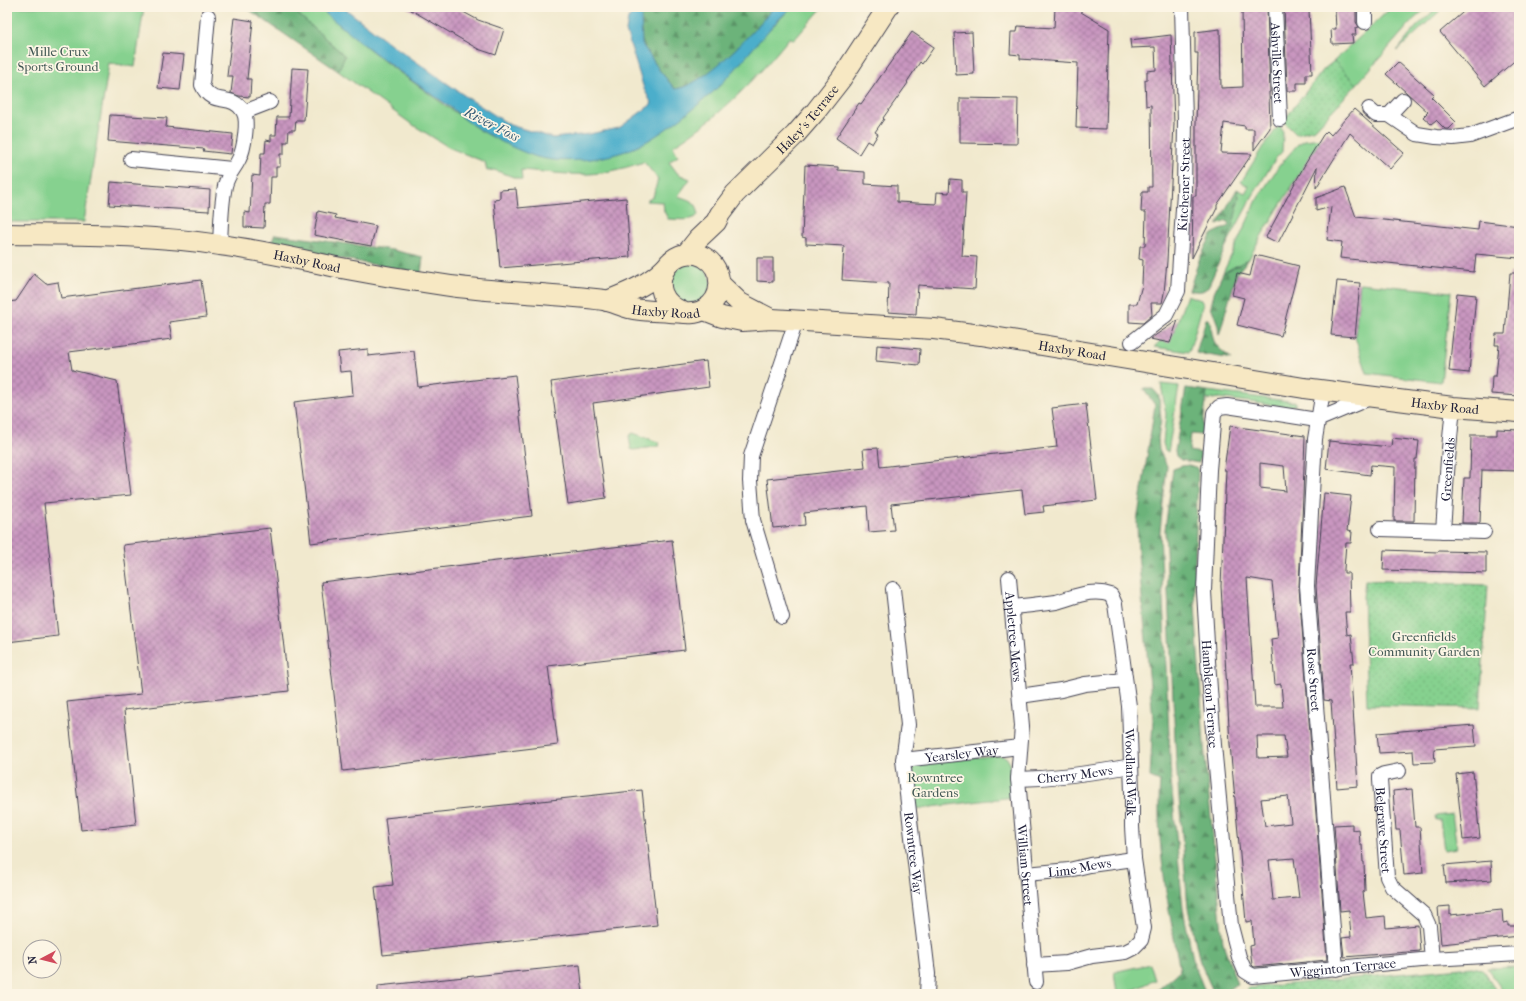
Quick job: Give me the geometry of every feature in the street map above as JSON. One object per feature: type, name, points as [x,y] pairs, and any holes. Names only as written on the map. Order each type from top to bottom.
[{"type":"street","name":"Haley's Terrace","points":[[711,262],[716,222],[720,214],[735,194],[795,135],[816,111],[841,79],[888,7]]},
{"type":"street","name":"Kitchener Street","points":[[1132,342],[1166,315],[1178,291],[1184,192],[1185,121],[1182,7]]},
{"type":"street","name":"Ashville Street","points":[[1275,7],[1280,119]]},
{"type":"street","points":[[1365,7],[1365,22]]},
{"type":"street","points":[[208,16],[202,85],[206,93],[211,97],[232,101],[244,112],[246,125],[243,152],[227,178],[224,188],[220,244]]},
{"type":"street","points":[[1389,115],[1403,100]]},
{"type":"street","points":[[244,112],[270,102]]},
{"type":"street","points":[[1369,109],[1376,115],[1389,115],[1417,134],[1441,137],[1470,136],[1519,118]]},
{"type":"street","points":[[131,158],[232,169]]},
{"type":"street","name":"Haley's Terrace","points":[[686,254],[698,239],[716,222]]},
{"type":"street","name":"Haxby Road","points":[[7,234],[134,236],[220,244],[339,268],[447,285],[607,301],[630,308],[697,313],[704,310],[722,317],[742,321],[772,319],[934,328],[1322,391],[1453,407],[1519,412]]},
{"type":"street","points":[[683,312],[671,306],[663,295],[661,277],[665,268],[670,262],[686,254],[699,256],[711,262],[717,272],[720,284],[718,295],[704,310]]},
{"type":"street","name":"Haxby Road","points":[[607,301],[637,289],[656,277],[665,268]]},
{"type":"street","name":"Haxby Road","points":[[720,284],[740,303],[772,319]]},
{"type":"street","points":[[782,617],[754,520],[750,481],[751,456],[796,321]]},
{"type":"street","name":"Rose Street","points":[[1322,391],[1317,420],[1307,586],[1336,969]]},
{"type":"street","name":"Haxby Road","points":[[1317,420],[1372,397]]},
{"type":"street","name":"Hambleton Terrace","points":[[1253,976],[1245,972],[1239,957],[1232,926],[1214,745],[1208,661],[1204,591],[1209,470],[1214,413],[1219,407],[1227,406],[1317,420]]},
{"type":"street","name":"Greenfields","points":[[1443,531],[1447,465],[1453,407]]},
{"type":"street","points":[[1380,529],[1484,532]]},
{"type":"street","name":"Appletree Mews","points":[[1010,578],[1022,726],[1020,748]]},
{"type":"street","name":"Rowntree Way","points":[[893,589],[908,725],[903,760],[928,974],[927,994]]},
{"type":"street","name":"Woodland Walk","points":[[1012,607],[1056,602],[1083,594],[1100,592],[1111,595],[1115,604],[1129,706],[1134,858],[1144,928],[1141,940],[1133,948],[1125,952],[1092,956],[1067,963],[1034,965]]},
{"type":"street","name":"Appletree Mews","points":[[1020,696],[1061,690],[1085,684],[1125,680]]},
{"type":"street","name":"Yearsley Way","points":[[903,760],[1020,748]]},
{"type":"street","name":"William Street","points":[[1020,748],[1018,779],[1036,982]]},
{"type":"street","name":"Cherry Mews","points":[[1018,779],[1046,779],[1131,766]]},
{"type":"street","name":"Belgrave Street","points":[[1399,771],[1384,774],[1379,769],[1387,877],[1392,887],[1424,915],[1429,926],[1432,960]]},
{"type":"street","name":"Lime Mews","points":[[1026,874],[1069,870],[1090,864],[1134,858]]},
{"type":"street","name":"Wigginton Terrace","points":[[1253,976],[1519,954]]},
{"type":"green space","name":"Mille Crux Sports Ground","points":[[7,7],[144,7],[135,67],[109,63],[84,222],[7,222]]},
{"type":"green space","points":[[245,7],[290,7],[345,56],[338,71]]},
{"type":"green space","points":[[290,7],[318,7],[385,62],[481,131],[538,157],[621,152],[638,146],[665,129],[712,93],[735,69],[757,42],[792,7],[823,7],[794,40],[790,37],[764,68],[736,97],[706,123],[673,146],[678,156],[669,162],[678,174],[690,179],[678,196],[688,199],[696,205],[698,212],[698,215],[695,218],[685,220],[668,219],[664,211],[663,202],[646,201],[653,197],[658,179],[644,162],[615,170],[589,174],[566,174],[521,170],[522,180],[494,170],[487,171],[485,162],[450,148],[410,123],[338,71],[345,56]]},
{"type":"green space","points":[[638,7],[774,7],[729,56],[715,68],[687,86],[675,89],[660,71],[642,44]]},
{"type":"green space","points":[[1392,7],[1428,7],[1413,20],[1357,84],[1334,61]]},
{"type":"green space","points":[[1438,7],[1444,7],[1397,51],[1416,27]]},
{"type":"green space","points":[[1334,61],[1357,84],[1315,129],[1296,134],[1283,121],[1324,69]]},
{"type":"green space","points":[[1280,124],[1283,133],[1282,152],[1276,158],[1252,197],[1226,246],[1239,197],[1237,189],[1245,193],[1249,186],[1241,182],[1262,148]]},
{"type":"green space","points":[[1322,138],[1260,238],[1249,259],[1223,273],[1258,198],[1279,166],[1298,144],[1305,140]]},
{"type":"green space","points":[[1237,189],[1239,197],[1235,217],[1226,246],[1209,285],[1200,291],[1189,290],[1199,260],[1212,234],[1229,226],[1227,221],[1217,225]]},
{"type":"green space","points":[[275,234],[392,250],[423,257],[421,273],[270,246]]},
{"type":"green space","points":[[1249,259],[1237,273],[1219,335],[1218,325],[1211,306],[1215,290],[1223,273]]},
{"type":"green space","points":[[691,263],[700,265],[706,270],[712,285],[702,302],[689,304],[682,302],[673,293],[671,279],[681,266]]},
{"type":"green space","points":[[1360,283],[1451,292],[1441,382],[1367,373],[1355,337]]},
{"type":"green space","points":[[1187,295],[1201,300],[1203,304],[1189,352],[1154,347],[1160,341],[1170,342]]},
{"type":"green space","points":[[1206,319],[1208,319],[1211,326],[1214,341],[1221,350],[1232,359],[1196,353]]},
{"type":"green space","points":[[1161,384],[1179,386],[1168,452],[1165,450],[1163,443],[1166,414]]},
{"type":"green space","points":[[1186,388],[1207,391],[1202,435],[1191,434],[1189,451],[1201,453],[1199,463],[1181,460],[1176,456],[1175,451]]},
{"type":"green space","points":[[1143,389],[1153,389],[1159,396],[1161,420],[1158,438],[1159,450],[1167,466],[1160,531],[1171,780],[1183,909],[1194,964],[1206,994],[1153,994],[1180,971],[1161,853],[1159,829],[1160,781],[1150,777],[1153,719],[1138,554],[1137,522],[1155,405]]},
{"type":"green space","points":[[1207,391],[1296,402],[1296,405],[1287,407],[1219,398],[1206,400]]},
{"type":"green space","points":[[633,433],[658,442],[659,446],[634,450],[631,449],[629,436]]},
{"type":"green space","points":[[1189,465],[1198,468],[1194,590],[1204,745],[1223,943],[1237,984],[1224,994],[1215,994],[1200,962],[1188,908],[1176,761],[1165,530],[1173,469]]},
{"type":"green space","name":"Greenfields Community Garden","points":[[1365,580],[1488,585],[1480,708],[1367,705],[1363,597]]},
{"type":"green space","name":"Rowntree Gardens","points":[[999,755],[1006,757],[1010,763],[1014,797],[915,809],[911,774],[915,767],[923,763]]},
{"type":"green space","points":[[1452,814],[1457,848],[1444,850],[1440,820],[1436,820],[1435,816]]},
{"type":"green space","points":[[1150,964],[1155,980],[1125,994],[1117,994],[1114,972]]},
{"type":"green space","points":[[1472,967],[1482,969],[1498,994],[1248,994],[1248,988]]},
{"type":"green space","points":[[1519,967],[1519,994],[1505,994],[1487,968]]},
{"type":"water","name":"River Foss","points":[[318,7],[343,7],[391,44],[468,98],[510,125],[553,138],[589,134],[619,128],[652,104],[644,89],[626,31],[628,19],[636,7],[639,7],[641,17],[642,44],[660,71],[675,89],[687,86],[729,56],[774,7],[792,7],[771,28],[723,83],[666,129],[627,151],[588,159],[561,160],[531,155],[502,142],[477,128],[380,57]]},
{"type":"building","points":[[406,7],[454,7],[478,20],[504,29],[496,55],[478,49]]},
{"type":"building","points":[[1055,7],[1081,8],[1081,12],[1109,29],[1106,129],[1076,128],[1078,63],[1020,59],[1020,55],[1010,54],[1011,32],[1017,32],[1018,26],[1054,28]]},
{"type":"building","points":[[1242,7],[1267,7],[1270,128],[1254,150],[1254,129],[1245,129],[1245,126],[1224,123],[1221,153],[1252,154],[1217,205],[1217,208],[1192,258],[1193,196],[1196,196],[1198,53],[1195,53],[1195,32],[1220,29],[1221,88],[1243,87]]},
{"type":"building","points":[[1284,7],[1303,7],[1304,9],[1309,9],[1312,74],[1306,74],[1306,83],[1297,83],[1297,91],[1287,91]]},
{"type":"building","points":[[1340,7],[1356,7],[1356,22],[1359,27],[1355,28],[1356,35],[1352,35],[1353,43],[1332,44],[1331,29],[1336,29],[1335,10],[1340,10]]},
{"type":"building","points":[[1469,7],[1519,7],[1519,57],[1485,86],[1440,32]]},
{"type":"building","points":[[234,18],[253,21],[247,79],[251,79],[250,97],[239,96],[231,93],[233,76],[227,76]]},
{"type":"building","points":[[912,32],[934,47],[922,64],[920,62],[907,82],[908,83],[883,118],[884,119],[875,132],[878,134],[872,144],[867,141],[859,154],[836,138],[859,103],[861,104]]},
{"type":"building","points":[[972,32],[974,74],[956,75],[954,33]]},
{"type":"building","points":[[1171,35],[1174,124],[1164,293],[1162,303],[1151,303],[1152,315],[1143,323],[1129,322],[1129,304],[1137,304],[1142,285],[1143,260],[1139,259],[1140,246],[1145,246],[1146,212],[1141,212],[1142,192],[1148,192],[1148,187],[1152,187],[1151,105],[1146,106],[1145,80],[1147,80],[1147,71],[1156,70],[1155,47],[1131,48],[1130,40]]},
{"type":"building","points":[[163,53],[184,55],[180,90],[158,88]]},
{"type":"building","points":[[1398,62],[1434,94],[1431,97],[1456,122],[1449,129],[1445,129],[1436,120],[1431,124],[1423,117],[1428,112],[1386,74]]},
{"type":"building","points":[[292,68],[308,69],[304,120],[296,120],[295,130],[289,130],[288,142],[284,142],[284,154],[280,154],[280,167],[276,167],[276,177],[271,177],[270,204],[265,204],[264,228],[244,227],[244,212],[250,213],[252,175],[260,176],[261,153],[265,153],[266,140],[271,141],[271,135],[276,135],[277,117],[289,117]]},
{"type":"building","points":[[960,98],[1018,99],[1017,144],[960,143]]},
{"type":"building","points":[[1354,109],[1404,153],[1390,169],[1350,133],[1316,188],[1317,167],[1278,243],[1266,237],[1304,166],[1323,135],[1327,131],[1331,135]]},
{"type":"building","points":[[110,115],[167,118],[166,127],[233,134],[231,154],[203,151],[204,149],[108,141]]},
{"type":"building","points":[[805,165],[838,167],[838,170],[865,172],[865,184],[897,186],[897,202],[936,204],[937,192],[949,193],[950,179],[962,180],[962,192],[966,192],[962,256],[977,257],[975,289],[918,285],[916,314],[888,312],[889,283],[842,280],[844,246],[806,244],[806,238],[802,237]]},
{"type":"building","points":[[111,182],[210,190],[209,211],[109,205]]},
{"type":"building","points":[[1345,187],[1356,217],[1478,230],[1479,221],[1519,226],[1519,258],[1476,254],[1474,272],[1340,258],[1342,242],[1327,240],[1331,207],[1316,211],[1316,198]]},
{"type":"building","points":[[516,189],[518,208],[626,198],[630,257],[500,268],[494,200],[500,199],[500,190]]},
{"type":"building","points":[[318,211],[336,215],[335,218],[376,226],[371,246],[314,235]]},
{"type":"building","points":[[1255,255],[1299,266],[1281,336],[1237,325],[1244,298],[1232,295],[1237,273],[1250,276]]},
{"type":"building","points":[[757,258],[773,258],[773,282],[757,281]]},
{"type":"building","points":[[1510,273],[1519,273],[1519,396],[1491,394],[1492,376],[1496,376],[1499,345],[1495,345],[1496,334],[1505,334]]},
{"type":"building","points":[[34,274],[46,284],[58,282],[61,298],[201,280],[206,317],[169,322],[172,339],[69,352],[72,370],[117,381],[131,495],[44,503],[58,636],[7,642],[7,302],[16,301]]},
{"type":"building","points":[[1337,281],[1360,283],[1355,337],[1331,335]]},
{"type":"building","points":[[1457,293],[1476,295],[1469,373],[1449,371]]},
{"type":"building","points":[[1178,320],[1170,343],[1150,339]]},
{"type":"building","points":[[877,345],[920,349],[919,365],[876,361]]},
{"type":"building","points":[[368,349],[368,356],[414,351],[418,387],[515,375],[532,516],[311,543],[294,402],[353,395],[351,371],[340,372],[338,352]]},
{"type":"building","points":[[706,361],[709,387],[593,403],[606,498],[568,504],[551,382]]},
{"type":"building","points":[[1086,404],[1097,500],[1043,506],[1044,512],[1025,514],[1022,490],[891,504],[894,530],[869,532],[867,506],[804,513],[805,525],[773,528],[767,479],[865,468],[863,449],[878,448],[880,467],[1057,447],[1052,408]]},
{"type":"building","points":[[1230,426],[1305,436],[1299,587],[1327,960],[1254,967],[1252,965],[1250,946],[1254,945],[1252,921],[1246,922],[1230,744],[1221,586],[1226,470],[1224,470]],"holes":[[[1260,463],[1284,466],[1286,491],[1260,488]],[[1247,578],[1272,582],[1278,638],[1271,639],[1275,685],[1281,684],[1283,707],[1255,707]],[[1257,736],[1284,736],[1287,757],[1258,758]],[[1288,796],[1291,823],[1265,826],[1261,799]],[[1294,858],[1299,898],[1273,900],[1269,860]]]},
{"type":"building","points":[[1497,429],[1519,430],[1519,471],[1482,470],[1480,523],[1462,523],[1464,478],[1470,478],[1471,435],[1497,435]]},
{"type":"building","points":[[1392,438],[1419,441],[1417,459],[1415,459],[1414,521],[1394,521],[1395,467],[1371,465],[1370,475],[1326,469],[1329,441],[1391,447]]},
{"type":"building","points":[[1324,493],[1351,496],[1347,531],[1352,532],[1351,543],[1346,543],[1344,573],[1349,573],[1350,612],[1345,612],[1347,635],[1351,634],[1354,663],[1350,663],[1358,786],[1337,788],[1331,701],[1324,700],[1316,586]]},
{"type":"building","points":[[270,528],[289,691],[124,710],[136,824],[81,830],[67,702],[141,694],[123,545]]},
{"type":"building","points":[[672,540],[685,650],[548,666],[558,745],[343,771],[321,582]]},
{"type":"building","points":[[1384,550],[1486,552],[1486,573],[1383,570]]},
{"type":"building","points":[[1474,725],[1476,746],[1434,749],[1435,762],[1414,763],[1413,751],[1379,753],[1377,733]]},
{"type":"building","points":[[1473,772],[1480,838],[1463,840],[1456,774]]},
{"type":"building","points":[[1412,789],[1415,827],[1420,827],[1423,873],[1404,875],[1400,830],[1396,830],[1393,791]]},
{"type":"building","points":[[642,790],[657,925],[383,955],[375,887],[393,885],[385,818]]},
{"type":"building","points":[[1352,824],[1352,830],[1359,829],[1360,845],[1362,845],[1365,891],[1363,892],[1366,918],[1385,916],[1386,928],[1418,925],[1420,951],[1344,957],[1342,938],[1351,937],[1349,910],[1340,911],[1334,825]]},
{"type":"building","points":[[1491,861],[1492,880],[1446,883],[1444,865]]},
{"type":"building","points":[[1450,906],[1450,915],[1502,910],[1503,923],[1508,922],[1508,926],[1519,926],[1519,936],[1441,944],[1438,907]]},
{"type":"building","points":[[580,965],[583,994],[378,994],[378,986]]},
{"type":"waterway","points":[[639,19],[645,7]]}]
